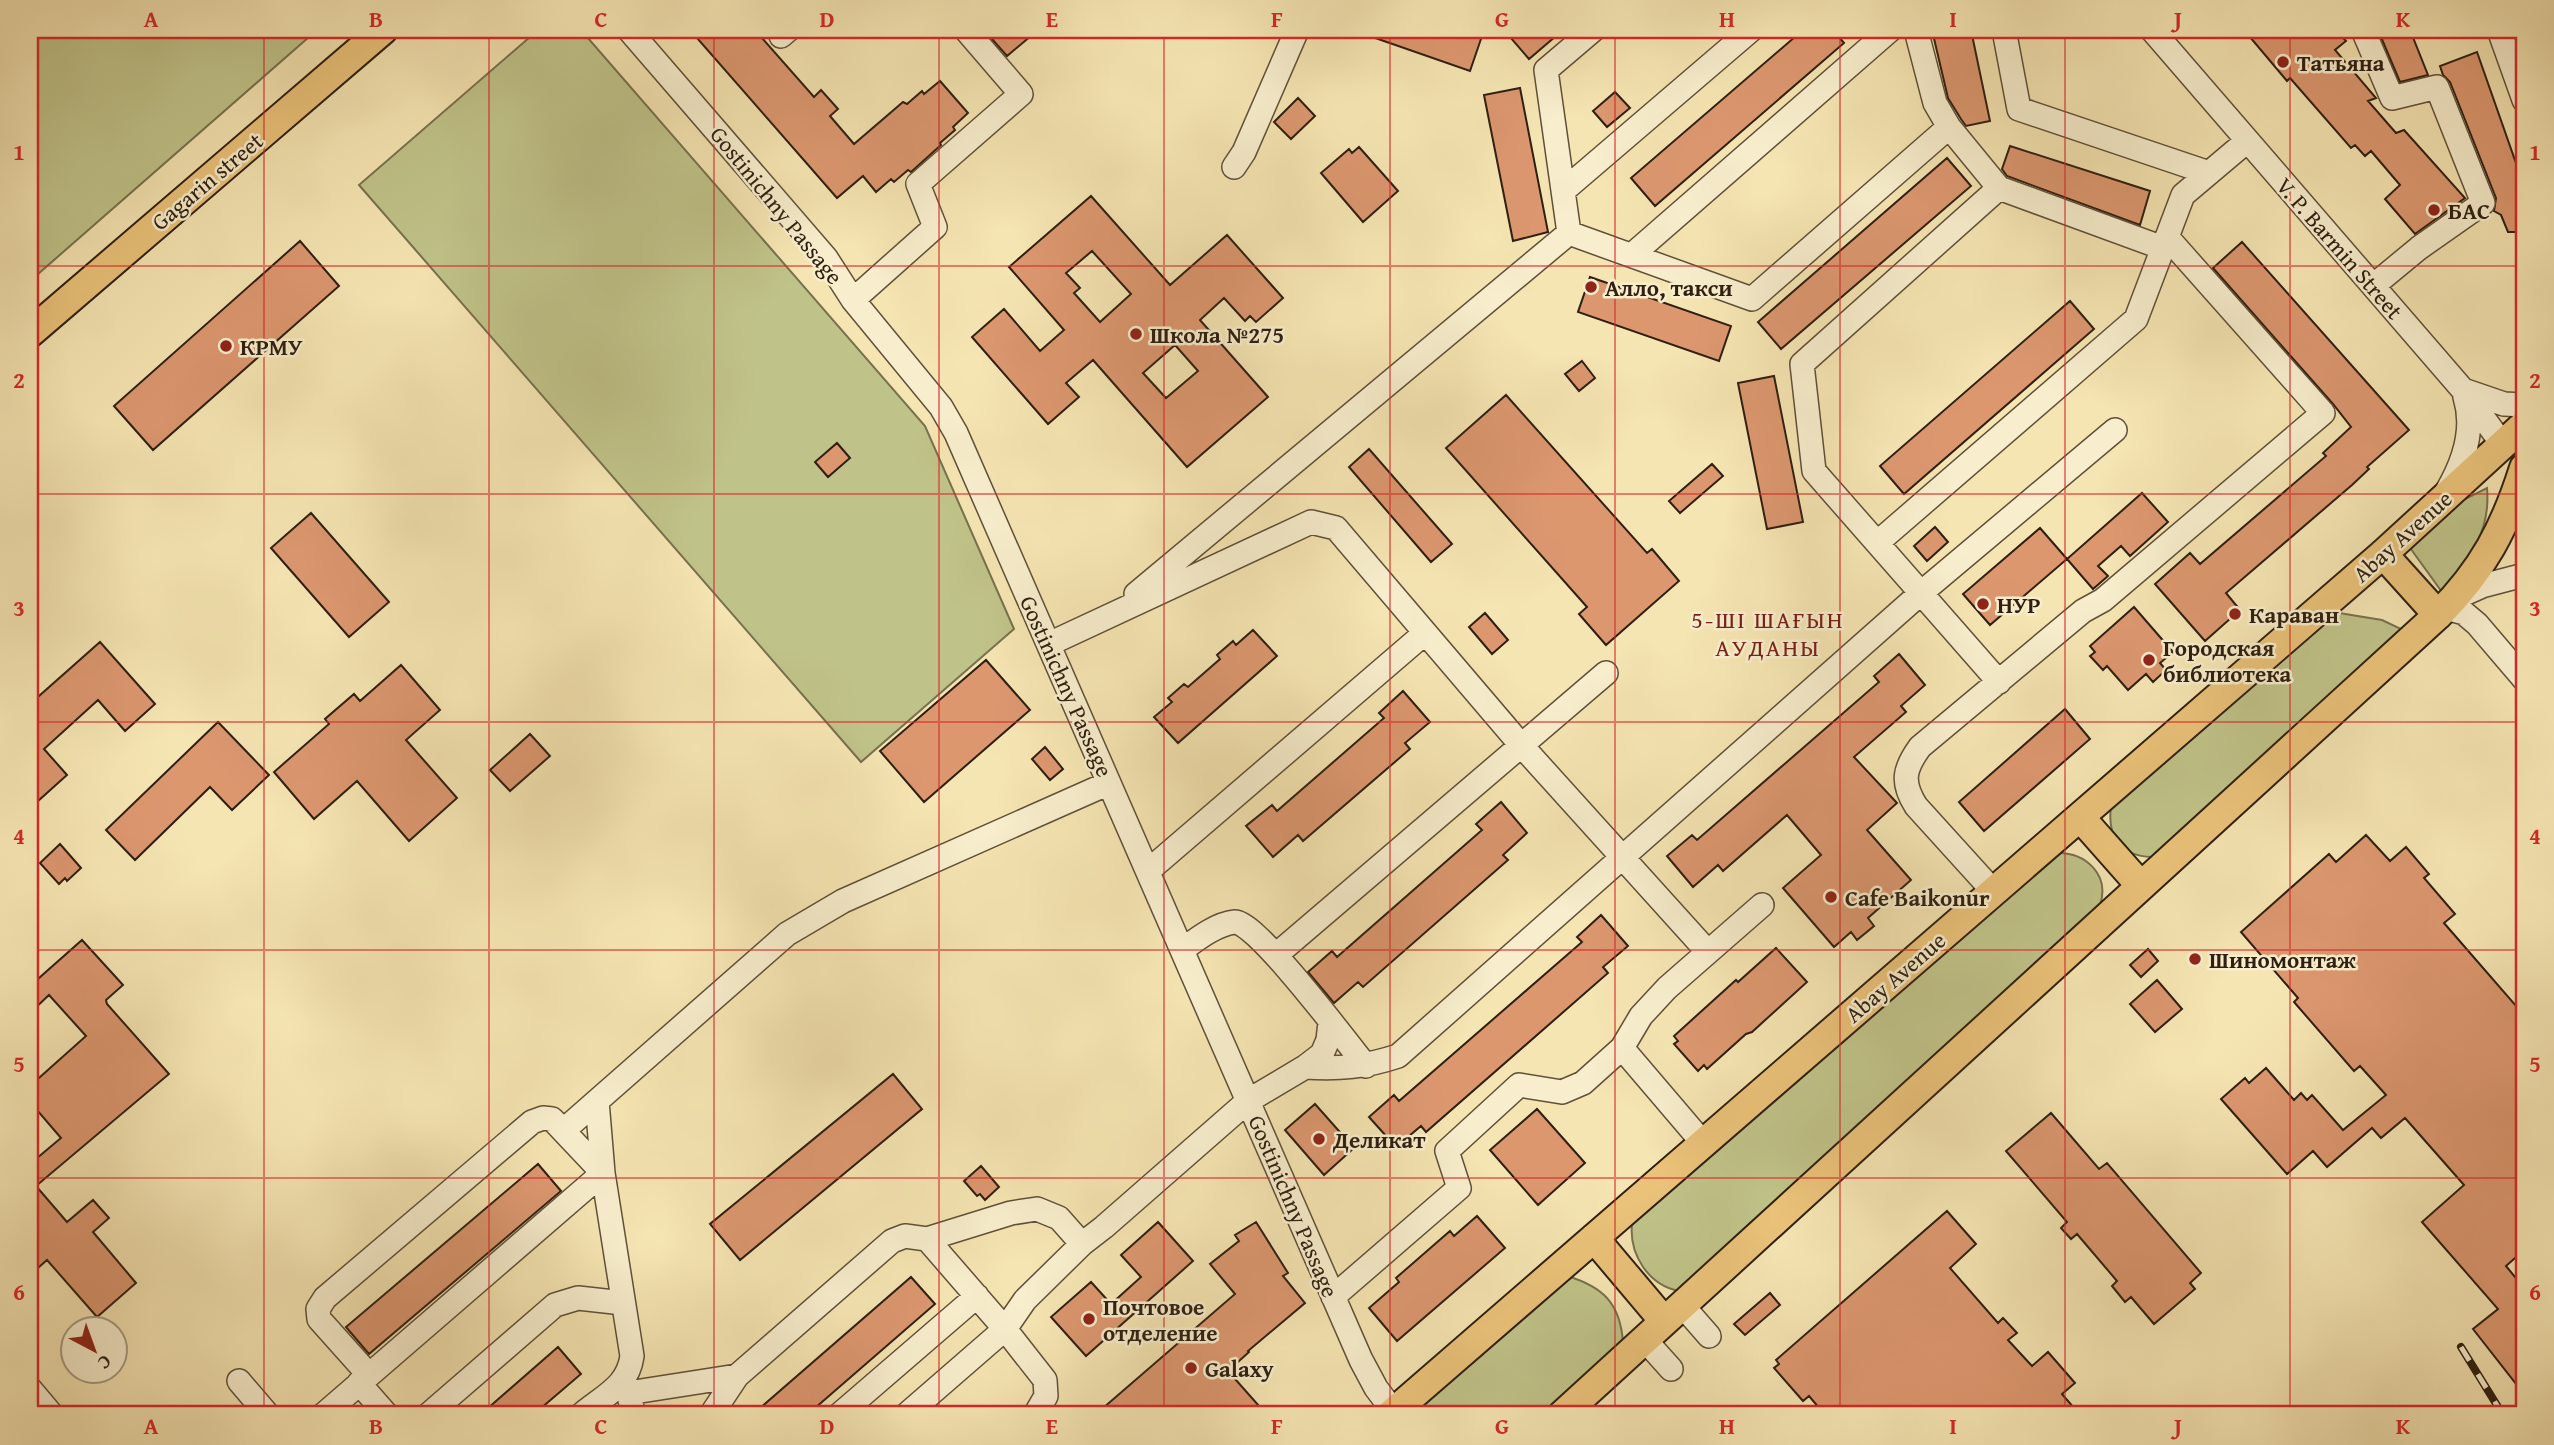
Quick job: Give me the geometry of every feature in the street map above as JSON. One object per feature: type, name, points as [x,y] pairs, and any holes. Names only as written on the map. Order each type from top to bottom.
[{"type":"main road","name":"Gagarin street","points":[[30,333],[383,30]]},
{"type":"main road","name":"Abay Avenue","points":[[1392,1414],[2383,554],[2524,425]]},
{"type":"main road","name":"V. P. Barmin Street","points":[[2503,444],[2524,469]]},
{"type":"main road","points":[[1562,1415],[2445,608],[2489,552],[2502,530],[2524,469]]},
{"type":"main road","points":[[2383,554],[2445,608]]},
{"type":"main road","points":[[2080,817],[2141,886]]},
{"type":"main road","points":[[1594,1238],[1664,1322]]},
{"type":"street","name":"Gostinichny Passage","points":[[629,30],[826,258],[853,300],[941,407],[956,433],[1333,1297],[1361,1360],[1392,1414]]},
{"type":"street","points":[[853,300],[935,227],[918,184],[1021,94],[966,30]]},
{"type":"street","points":[[1234,167],[1244,152],[1297,30]]},
{"type":"street","points":[[1569,233],[1546,70],[1593,30]]},
{"type":"street","points":[[1563,191],[1751,30]]},
{"type":"street","points":[[1632,256],[1890,30]]},
{"type":"street","points":[[1916,30],[1935,103],[1949,127],[1999,188],[2165,243],[2323,413],[2103,600],[2083,611],[1920,747],[1908,763],[1908,793],[1916,806],[1994,891]]},
{"type":"street","points":[[2004,30],[2019,109],[2209,173]]},
{"type":"street","name":"V. P. Barmin Street","points":[[2151,30],[2463,390],[2503,444]]},
{"type":"street","points":[[2363,30],[2392,98],[2437,87],[2483,203],[2418,248],[2373,286]]},
{"type":"street","points":[[2500,30],[2524,100]]},
{"type":"street","points":[[1569,233],[1752,299],[1949,127]]},
{"type":"street","points":[[1877,543],[2136,318],[2183,195],[2247,141]]},
{"type":"street","points":[[1999,188],[1802,364],[1814,471],[1999,682]]},
{"type":"street","points":[[1119,610],[1159,573],[1569,233]]},
{"type":"street","points":[[2441,501],[2456,476],[2465,448],[2469,424],[2463,390],[2504,404],[2524,405]]},
{"type":"street","points":[[1305,1067],[1366,1066],[1398,1056],[1921,593],[2115,430]]},
{"type":"street","points":[[1049,644],[1311,522],[1336,528],[1521,745],[1707,951]]},
{"type":"street","points":[[2445,608],[2482,586],[2524,576]]},
{"type":"street","points":[[2445,608],[2464,613],[2477,624],[2524,679]]},
{"type":"street","points":[[1148,871],[1425,633]]},
{"type":"street","points":[[1276,955],[1606,673]]},
{"type":"street","points":[[564,1130],[787,934],[804,923],[843,901],[1109,783]]},
{"type":"street","points":[[1333,1297],[1459,1188],[1447,1151],[1519,1086],[1562,1092],[1583,1083],[1622,1048],[1641,1016],[1667,988],[1762,905]]},
{"type":"street","points":[[1182,950],[1205,934],[1235,922],[1247,926],[1276,955],[1366,1066]]},
{"type":"street","points":[[906,1415],[1005,1329],[1025,1300],[1082,1244],[1248,1101],[1322,1054],[1328,1040],[1330,1022]]},
{"type":"street","points":[[1622,1048],[1703,1143]]},
{"type":"street","points":[[597,1101],[603,1173],[632,1356],[626,1387],[634,1415]]},
{"type":"street","points":[[387,1415],[319,1319],[318,1309],[325,1298],[532,1122],[543,1118],[552,1119],[603,1173]]},
{"type":"street","points":[[323,1415],[603,1173]]},
{"type":"street","points":[[712,1415],[737,1376],[892,1241],[905,1236],[927,1239],[1011,1213],[1037,1209],[1059,1218],[1082,1244]]},
{"type":"street","points":[[927,1239],[1045,1380],[1046,1396],[1035,1415]]},
{"type":"street","points":[[839,1415],[977,1296]]},
{"type":"street","points":[[428,1415],[555,1305],[578,1298],[623,1303]]},
{"type":"street","points":[[1671,1369],[1664,1322],[1709,1336]]},
{"type":"street","points":[[581,1415],[626,1387],[737,1376]]},
{"type":"street","points":[[239,1381],[268,1415]]},
{"type":"street","points":[[30,1389],[52,1415]]},
{"type":"green space","points":[[30,30],[317,30],[30,281]]},
{"type":"green space","points":[[538,30],[581,30],[925,426],[1014,629],[861,762],[359,185]]},
{"type":"green space","points":[[2487,488],[2482,532],[2461,568],[2442,592],[2408,545],[2459,502]]},
{"type":"green space","points":[[2333,612],[2382,620],[2401,629],[2152,857],[2124,849],[2118,843],[2111,827],[2111,806]]},
{"type":"green space","points":[[2056,853],[2077,856],[2093,867],[2102,884],[2100,905],[1679,1291],[1668,1288],[1650,1275],[1637,1257],[1632,1224]]},
{"type":"green space","points":[[1567,1276],[1591,1286],[1608,1299],[1618,1317],[1623,1342],[1545,1415],[1408,1415]]},
{"type":"building","points":[[690,30],[755,30],[814,97],[821,90],[838,109],[830,116],[854,144],[903,102],[907,104],[940,81],[968,113],[953,127],[955,130],[941,145],[911,172],[908,170],[894,182],[891,179],[876,192],[863,176],[837,198]]},
{"type":"building","points":[[984,30],[1038,30],[1007,56]]},
{"type":"building","points":[[1358,30],[1463,30],[1482,36],[1470,71]]},
{"type":"building","points":[[1504,30],[1563,30],[1529,59]]},
{"type":"building","points":[[1803,30],[1833,30],[1844,43],[1655,206],[1631,178]]},
{"type":"building","points":[[1932,30],[1971,30],[1990,121],[1966,126],[1961,119],[1948,98]]},
{"type":"building","points":[[2244,30],[2336,30],[2346,41],[2335,50],[2376,98],[2368,101],[2396,133],[2404,130],[2465,198],[2415,234],[2385,199],[2400,185],[2371,151],[2365,156],[2355,145],[2351,148],[2290,78],[2287,81]]},
{"type":"building","points":[[2378,30],[2410,30],[2428,75],[2400,82]]},
{"type":"building","points":[[2477,52],[2524,186],[2524,232],[2508,232],[2501,215],[2494,211],[2496,198],[2450,82],[2443,75],[2440,66]]},
{"type":"building","points":[[1520,88],[1548,232],[1513,241],[1484,95]]},
{"type":"building","points":[[1615,92],[1630,108],[1607,127],[1593,111]]},
{"type":"building","points":[[1298,98],[1315,116],[1291,139],[1274,122]]},
{"type":"building","points":[[2010,146],[2150,191],[2140,225],[2007,176],[2002,169]]},
{"type":"building","points":[[1359,147],[1398,191],[1363,222],[1321,173],[1349,149],[1352,153]]},
{"type":"building","points":[[1947,158],[1971,186],[1781,349],[1758,322]]},
{"type":"building","name":"Школа №275","points":[[1091,196],[1170,285],[1227,235],[1283,298],[1256,322],[1250,316],[1245,321],[1224,298],[1200,320],[1268,397],[1187,467],[1093,360],[1066,383],[1079,397],[1048,424],[972,337],[1004,309],[1040,351],[1064,330],[1009,267]],"holes":[[[1092,251],[1131,294],[1100,322],[1074,293],[1080,288],[1066,273]],[[1175,345],[1198,371],[1166,398],[1143,373]]]},
{"type":"building","name":"КРМУ","points":[[300,241],[339,286],[153,450],[114,406]]},
{"type":"building","points":[[2242,242],[2409,430],[2367,467],[2369,469],[2352,485],[2226,593],[2240,610],[2205,641],[2155,584],[2190,553],[2200,564],[2326,456],[2323,453],[2351,427],[2213,268]]},
{"type":"building","points":[[1590,277],[1731,326],[1719,361],[1578,312]]},
{"type":"building","points":[[2070,301],[2094,329],[1904,494],[1880,466]]},
{"type":"building","points":[[1582,361],[1595,378],[1579,391],[1565,374]]},
{"type":"building","points":[[1774,376],[1803,522],[1767,529],[1738,383]]},
{"type":"building","points":[[1506,395],[1647,553],[1652,549],[1679,581],[1606,645],[1579,614],[1587,607],[1446,448]]},
{"type":"building","points":[[837,443],[850,458],[828,477],[815,462]]},
{"type":"building","points":[[1369,449],[1452,544],[1431,562],[1349,467]]},
{"type":"building","points":[[1712,464],[1723,476],[1680,513],[1669,501]]},
{"type":"building","points":[[2142,493],[2168,522],[2130,556],[2121,546],[2098,566],[2108,576],[2093,589],[2067,559]]},
{"type":"building","points":[[311,513],[389,602],[349,637],[271,548]]},
{"type":"building","points":[[1935,527],[1948,542],[1927,561],[1914,546]]},
{"type":"building","points":[[2040,528],[2067,559],[1990,625],[1963,594]]},
{"type":"building","points":[[2134,607],[2173,652],[2160,663],[2166,670],[2153,682],[2146,674],[2128,690],[2107,666],[2103,670],[2090,656],[2095,652],[2090,646]]},
{"type":"building","points":[[1485,613],[1508,640],[1492,654],[1469,627]]},
{"type":"building","points":[[1253,630],[1277,656],[1178,743],[1154,717],[1172,702],[1168,698],[1184,684],[1188,687],[1220,659],[1217,655],[1233,641],[1236,645]]},
{"type":"building","points":[[100,642],[155,704],[125,731],[98,700],[44,749],[67,775],[38,801],[30,792],[30,704]]},
{"type":"building","points":[[1899,654],[1925,685],[1901,706],[1906,712],[1854,757],[1897,803],[1867,830],[1911,880],[1868,918],[1874,926],[1857,940],[1851,932],[1834,947],[1783,888],[1821,855],[1787,815],[1723,871],[1718,865],[1693,887],[1667,856],[1692,835],[1697,840],[1879,682],[1874,676]]},
{"type":"building","points":[[986,660],[1030,710],[924,802],[880,751]]},
{"type":"building","points":[[401,665],[440,710],[406,740],[457,798],[409,841],[357,781],[314,819],[274,772],[329,724],[325,719],[354,694],[360,701]]},
{"type":"building","points":[[1403,691],[1430,722],[1405,743],[1410,749],[1303,841],[1298,835],[1273,857],[1246,826],[1272,805],[1277,811],[1384,718],[1379,713]]},
{"type":"building","points":[[2065,709],[2090,739],[1984,831],[1959,802]]},
{"type":"building","points":[[218,722],[269,775],[232,810],[210,787],[135,860],[106,830]]},
{"type":"building","points":[[530,734],[550,756],[510,791],[490,770]]},
{"type":"building","points":[[1045,747],[1063,769],[1050,780],[1032,759]]},
{"type":"building","points":[[1501,802],[1527,833],[1503,855],[1508,860],[1363,987],[1358,982],[1334,1003],[1308,972],[1332,951],[1337,957],[1482,830],[1476,824]]},
{"type":"building","points":[[2366,835],[2390,861],[2406,847],[2429,874],[2424,878],[2455,914],[2444,923],[2524,1015],[2524,1250],[2506,1266],[2524,1288],[2524,1394],[2473,1329],[2498,1309],[2422,1222],[2464,1185],[2405,1118],[2381,1138],[2372,1128],[2327,1167],[2313,1151],[2287,1174],[2221,1099],[2245,1078],[2249,1083],[2266,1068],[2294,1100],[2301,1093],[2307,1100],[2312,1095],[2343,1130],[2386,1095],[2360,1066],[2354,1071],[2294,1002],[2298,998],[2241,932],[2329,854],[2336,862]]},
{"type":"building","points":[[60,844],[81,868],[67,881],[65,878],[59,884],[40,863]]},
{"type":"building","points":[[1601,915],[1628,946],[1603,967],[1608,973],[1426,1132],[1421,1126],[1396,1147],[1369,1117],[1394,1095],[1399,1101],[1582,942],[1577,937]]},
{"type":"building","points":[[82,940],[123,985],[106,1000],[107,1004],[169,1074],[36,1186],[67,1222],[93,1200],[109,1218],[93,1232],[136,1283],[98,1316],[47,1260],[30,1275],[30,1164],[61,1138],[30,1102],[30,1086],[86,1036],[49,995],[30,1013],[30,986]]},
{"type":"building","points":[[1776,948],[1807,982],[1707,1069],[1704,1065],[1698,1071],[1674,1044],[1678,1041],[1674,1036]]},
{"type":"building","points":[[2148,949],[2158,961],[2141,977],[2130,965]]},
{"type":"building","points":[[2157,980],[2182,1009],[2155,1032],[2130,1004]]},
{"type":"building","points":[[893,1074],[922,1109],[740,1260],[710,1224]]},
{"type":"building","name":"Деликат","points":[[1315,1104],[1354,1148],[1324,1175],[1285,1130]]},
{"type":"building","points":[[1537,1109],[1585,1163],[1538,1205],[1490,1150]]},
{"type":"building","points":[[2051,1113],[2099,1169],[2107,1163],[2201,1273],[2190,1283],[2195,1289],[2154,1324],[2131,1297],[2125,1302],[2112,1286],[2117,1281],[2077,1234],[2071,1239],[2061,1228],[2067,1222],[2006,1151]]},
{"type":"building","points":[[538,1164],[561,1191],[369,1354],[346,1327]]},
{"type":"building","points":[[981,1166],[999,1187],[985,1200],[980,1194],[977,1196],[964,1181]]},
{"type":"building","points":[[1947,1211],[1976,1244],[1950,1268],[1998,1323],[2003,1318],[2017,1333],[2008,1340],[2032,1366],[2048,1352],[2075,1383],[2062,1394],[2080,1415],[1825,1415],[1809,1396],[1803,1401],[1774,1368],[1779,1364],[1776,1360]]},
{"type":"building","points":[[1477,1216],[1505,1248],[1397,1341],[1369,1308],[1399,1282],[1396,1278],[1450,1231],[1454,1236]]},
{"type":"building","points":[[1158,1222],[1193,1261],[1086,1356],[1051,1317],[1091,1282],[1111,1304],[1141,1277],[1121,1255]]},
{"type":"building","points":[[1256,1222],[1288,1273],[1283,1276],[1305,1303],[1228,1371],[1267,1415],[1095,1415],[1235,1294],[1210,1264],[1239,1241],[1235,1235]]},
{"type":"building","points":[[911,1277],[935,1304],[807,1415],[752,1415]]},
{"type":"building","points":[[1770,1293],[1780,1305],[1745,1335],[1734,1324]]},
{"type":"building","points":[[558,1347],[581,1374],[533,1415],[480,1415]]},
{"type":"railway","points":[[2461,1347],[2503,1415]]},
{"type":"place","name":"Татьяна","points":[[2283,62]]},
{"type":"place","name":"БАС","points":[[2434,210]]},
{"type":"place","name":"Алло, такси","points":[[1591,287]]},
{"type":"place","name":"Школа №275","points":[[1136,334]]},
{"type":"place","name":"КРМУ","points":[[226,346]]},
{"type":"place","name":"НУР","points":[[1983,604]]},
{"type":"place","name":"Караван","points":[[2235,614]]},
{"type":"place","name":"Городская библиотека","points":[[2149,660]]},
{"type":"place","name":"Cafe Baikonur","points":[[1831,897]]},
{"type":"place","name":"Шиномонтаж","points":[[2195,959]]},
{"type":"place","name":"Деликат","points":[[1319,1139]]},
{"type":"place","name":"Почтовое отделение","points":[[1089,1319]]},
{"type":"place","name":"Galaxy","points":[[1191,1368]]},
{"type":"district","name":"5-ШІ ШАҒЫН АУДАНЫ","points":[[1768,633]]}]
